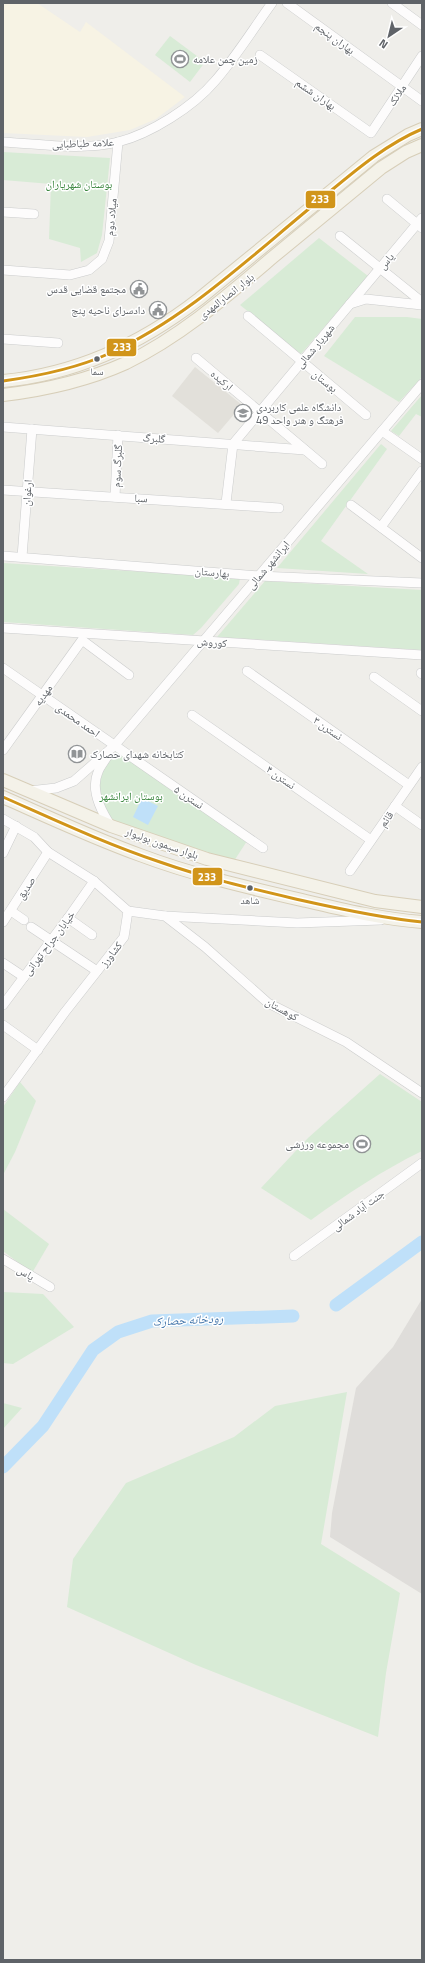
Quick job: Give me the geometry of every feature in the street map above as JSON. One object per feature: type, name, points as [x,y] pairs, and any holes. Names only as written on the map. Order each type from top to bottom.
[{"type":"main road","name":"بلوار انصارالمهدی","points":[[3,382],[32,378],[83,365],[120,350],[154,331],[199,299],[374,156],[408,135],[422,129]]},
{"type":"main road","name":"بلوار انصارالمهدی","points":[[3,395],[63,386],[119,366],[155,347],[182,329],[231,292],[381,168],[406,152],[422,145]]},
{"type":"main road","name":"بلوار سیمون بولیوار","points":[[3,780],[111,826],[206,859],[375,901],[422,906]]},
{"type":"main road","name":"بلوار سیمون بولیوار","points":[[3,798],[122,848],[189,871],[252,889],[395,920],[422,922]]},
{"type":"street","name":"علامه طباطبایی","points":[[3,142],[68,146],[118,142],[143,133],[169,119],[214,82],[272,3]]},
{"type":"street","name":"بهاران پنجم","points":[[287,3],[422,101]]},
{"type":"street","points":[[392,3],[422,25]]},
{"type":"street","name":"بهاران ششم","points":[[260,55],[371,133]]},
{"type":"street","name":"ملائک","points":[[371,133],[403,87],[422,56]]},
{"type":"street","name":"میلاد دوم","points":[[3,270],[70,275],[89,270],[102,259],[109,241],[118,142]]},
{"type":"street","points":[[387,199],[420,223]]},
{"type":"street","points":[[3,212],[34,214]]},
{"type":"street","name":"یاس","points":[[350,304],[420,223]]},
{"type":"street","points":[[340,236],[422,302]]},
{"type":"street","points":[[350,304],[366,299],[422,305]]},
{"type":"street","name":"شهریار شمالی","points":[[233,444],[350,304]]},
{"type":"street","name":"بوستان","points":[[248,316],[366,415]]},
{"type":"street","points":[[3,339],[58,343]]},
{"type":"street","name":"ارکیده","points":[[196,358],[322,464]]},
{"type":"street","name":"ایرانشهر شمالی","points":[[114,746],[422,384]]},
{"type":"street","name":"گلبرگ","points":[[3,427],[305,450]]},
{"type":"street","name":"ارغوان","points":[[22,557],[32,429]]},
{"type":"street","points":[[382,431],[422,459]]},
{"type":"street","name":"گلبرگ سوم","points":[[115,497],[118,436]]},
{"type":"street","points":[[226,503],[233,444]]},
{"type":"street","points":[[381,527],[422,471]]},
{"type":"street","name":"سبا","points":[[3,490],[226,503],[279,508]]},
{"type":"street","points":[[351,506],[422,558]]},
{"type":"street","name":"بهارستان","points":[[3,556],[259,576],[422,583]]},
{"type":"street","name":"کوروش","points":[[3,628],[422,655]]},
{"type":"street","name":"مهدیه","points":[[3,750],[82,640],[128,676]]},
{"type":"street","name":"احمد محمدی","points":[[3,668],[114,746]]},
{"type":"street","name":"نسترن ۳","points":[[247,671],[410,785]]},
{"type":"street","points":[[374,677],[422,711]]},
{"type":"street","name":"نسترن ۴","points":[[192,715],[371,840]]},
{"type":"street","points":[[27,791],[56,788],[74,781],[114,746]]},
{"type":"street","points":[[111,826],[100,805],[95,788],[98,772],[114,746]]},
{"type":"street","name":"نسترن ۵","points":[[114,746],[263,848]]},
{"type":"street","name":"قائم","points":[[350,871],[422,767]]},
{"type":"street","points":[[395,806],[422,825]]},
{"type":"street","points":[[3,819],[34,837],[48,852],[94,881],[128,911],[165,916],[297,923],[395,920]]},
{"type":"street","points":[[3,853],[16,826]]},
{"type":"street","name":"صدیق","points":[[3,922],[48,852]]},
{"type":"street","name":"خیابان جراح تهرانی","points":[[3,1005],[94,881]]},
{"type":"street","points":[[11,911],[24,920]]},
{"type":"street","name":"کشاورز","points":[[3,1097],[124,937],[128,911]]},
{"type":"street","name":"کوهستان","points":[[165,916],[205,947],[268,1003],[346,1042],[422,1093]]},
{"type":"street","points":[[68,918],[92,935]]},
{"type":"street","points":[[31,927],[97,971]]},
{"type":"street","points":[[3,963],[24,977]]},
{"type":"street","points":[[3,1025],[38,1050]]},
{"type":"street","name":"جنت آباد شمالی","points":[[294,1256],[422,1163]]},
{"type":"street","name":"یاس","points":[[3,1258],[50,1287]]},
{"type":"shaded area","points":[[3,3],[37,3],[80,32],[86,22],[185,97],[156,119],[130,130],[87,137],[3,133]]},
{"type":"shaded area","points":[[195,367],[242,405],[218,433],[172,396]]},
{"type":"shaded area","points":[[422,1299],[422,1594],[330,1537],[332,1513],[356,1388],[393,1347]]},
{"type":"green space","name":"زمین چمن علامه","points":[[170,36],[205,62],[190,82],[155,55]]},
{"type":"green space","name":"بوستان شهریاران","points":[[3,152],[110,158],[102,235],[97,253],[81,262],[80,248],[49,239],[51,184],[3,180]]},
{"type":"green space","points":[[319,238],[368,276],[301,354],[240,305]]},
{"type":"green space","points":[[355,317],[407,317],[422,319],[422,377],[399,402],[324,356]]},
{"type":"green space","points":[[422,395],[422,417],[416,414],[399,436],[391,431]]},
{"type":"green space","points":[[381,444],[387,449],[321,541],[368,574],[277,568]]},
{"type":"green space","points":[[3,563],[240,578],[239,584],[201,628],[193,635],[3,622]]},
{"type":"green space","points":[[265,581],[422,590],[422,650],[217,637]]},
{"type":"green space","name":"بوستان ایرانشهر","points":[[117,750],[247,841],[234,861],[170,841],[112,819],[106,812],[99,790],[101,773]]},
{"type":"green space","name":"مجموعه ورزشی","points":[[380,1074],[422,1102],[422,1151],[365,1183],[311,1220],[261,1188],[308,1138]]},
{"type":"green space","points":[[20,1082],[36,1101],[15,1152],[3,1175],[3,1107]]},
{"type":"green space","points":[[3,1209],[49,1244],[32,1273],[3,1251]]},
{"type":"green space","points":[[3,1292],[43,1294],[74,1327],[13,1364],[3,1363]]},
{"type":"green space","points":[[347,1392],[321,1544],[400,1593],[386,1673],[378,1737],[196,1665],[67,1607],[73,1559],[126,1483],[234,1437],[275,1406]]},
{"type":"green space","points":[[3,1403],[22,1408],[3,1429]]},
{"type":"water","points":[[142,798],[158,806],[148,825],[133,817]]},
{"type":"waterway","name":"رودخانه حصارک","points":[[336,1305],[422,1242]]},
{"type":"waterway","name":"رودخانه حصارک","points":[[3,1467],[43,1426],[93,1350],[118,1332],[152,1321],[293,1316]]},
{"type":"transit line","name":"233","points":[[3,381],[30,377],[70,368],[108,354],[137,340],[191,305],[216,286],[366,162],[393,144],[422,129]]},
{"type":"transit line","name":"233","points":[[3,797],[120,847],[194,873],[330,907],[376,916],[422,922]]},
{"type":"place","name":"زمین چمن علامه","points":[[180,59]]},
{"type":"place","name":"مجتمع قضایی قدس","points":[[139,289]]},
{"type":"place","name":"دادسرای ناحیه پنج","points":[[158,310]]},
{"type":"place","name":"سما","points":[[97,359]]},
{"type":"place","name":"دانشگاه علمی کاربردی فرهتگ و هنر واحد 49","points":[[243,413]]},
{"type":"place","name":"کتابخانه شهدای حصارک","points":[[77,754]]},
{"type":"place","name":"شاهد","points":[[250,888]]},
{"type":"place","name":"مجموعه ورزشی","points":[[362,1144]]}]
